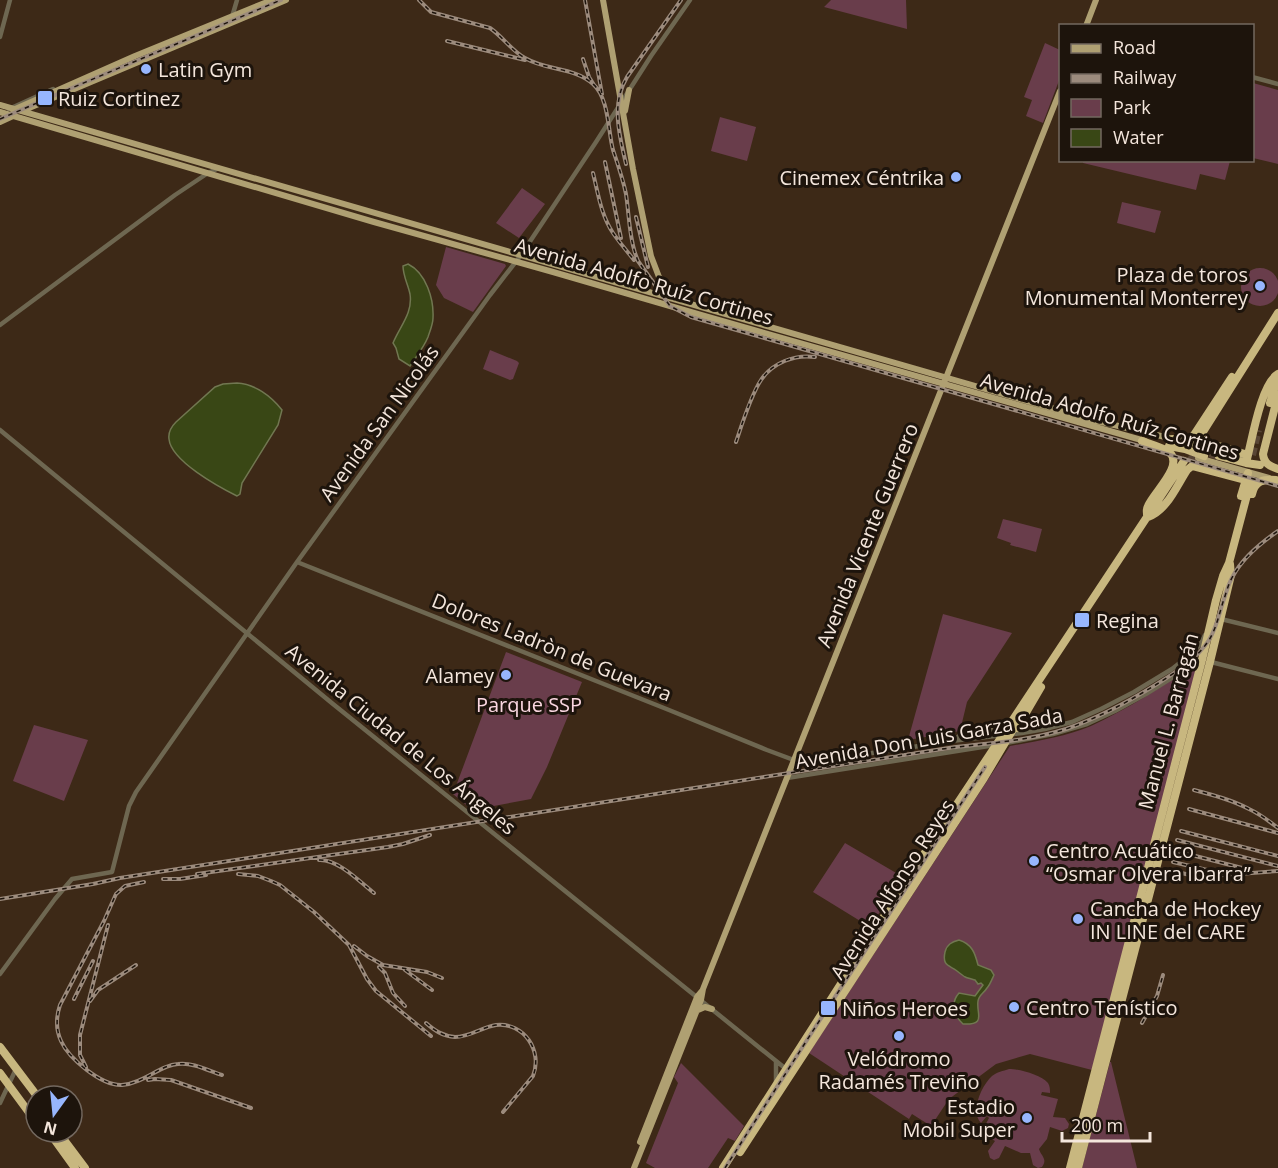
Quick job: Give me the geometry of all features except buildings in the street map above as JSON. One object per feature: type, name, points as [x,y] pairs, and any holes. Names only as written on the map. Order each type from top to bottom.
[{"type":"highway","points":[[1171,443],[1188,439],[1194,435],[1229,381],[1246,365],[1274,325],[1278,313]]},
{"type":"highway","points":[[1142,441],[1166,450],[1174,459],[1171,470],[1148,506],[1147,517],[1162,509],[1187,470],[1192,466],[1248,477],[1231,536],[1234,545],[1239,541],[1255,486],[1263,480],[1278,475],[1265,462],[1263,454],[1278,376],[1273,377],[1263,396],[1247,457],[1200,441],[1237,387],[1246,365]]},
{"type":"highway","points":[[1258,430],[1264,410],[1275,397]]},
{"type":"highway","points":[[1219,456],[1246,463],[1259,461],[1275,397]]},
{"type":"highway","points":[[1171,443],[1204,456]]},
{"type":"highway","name":"Avenida Alfonso Reyes","points":[[731,1166],[927,865],[946,829],[1000,752],[1034,689],[1064,641],[1170,483],[1177,479],[1186,461]]},
{"type":"highway","name":"Manuel L. Barragán","points":[[1078,1168],[1217,617],[1231,575],[1229,563],[1234,545]]},
{"type":"highway","name":"Manuel L. Barragán","points":[[1070,1168],[1173,770],[1206,661],[1209,628],[1217,617]]},
{"type":"highway","points":[[927,865],[933,861],[1012,738],[1024,714],[1063,652],[1064,641],[1057,645],[932,837],[928,848]]},
{"type":"highway","points":[[1012,714],[1024,714]]},
{"type":"highway","points":[[1002,729],[1012,738]]},
{"type":"highway","points":[[1002,729],[1012,738]]},
{"type":"highway","points":[[1167,821],[1165,812],[1173,770]]},
{"type":"highway","name":"Avenida Alfonso Reyes","points":[[723,1168],[928,848],[946,829]]},
{"type":"highway","points":[[848,972],[861,966]]},
{"type":"highway","points":[[0,1047],[28,1084]]},
{"type":"highway","points":[[0,1055],[24,1086]]},
{"type":"highway","points":[[784,1072],[798,1064]]},
{"type":"highway","points":[[0,1067],[24,1099]]},
{"type":"highway","points":[[0,1073],[24,1105]]},
{"type":"highway","points":[[10,1086],[25,1084]]},
{"type":"highway","points":[[56,1144],[79,1167]]},
{"type":"highway","points":[[59,1144],[79,1167]]},
{"type":"highway","points":[[65,1144],[79,1167]]},
{"type":"highway","points":[[69,1144],[79,1167]]},
{"type":"main road","points":[[0,124],[109,71],[128,59],[272,0]]},
{"type":"main road","points":[[0,112],[109,71],[126,68],[286,0]]},
{"type":"main road","points":[[601,0],[648,262],[656,280],[671,299]]},
{"type":"main road","points":[[1087,24],[1096,0]]},
{"type":"main road","points":[[624,117],[629,90]]},
{"type":"main road","name":"Avenida Vicente Guerrero","points":[[632,1168],[1059,94]]},
{"type":"main road","points":[[620,104],[652,259],[675,308]]},
{"type":"main road","name":"Avenida Adolfo Ruíz Cortines","points":[[0,112],[10,108],[215,166],[703,307],[1142,441],[1171,443],[1200,441]]},
{"type":"main road","name":"Avenida Adolfo Ruíz Cortines","points":[[0,112],[675,308],[1093,420],[1171,443],[1199,458],[1248,477],[1278,475]]},
{"type":"main road","points":[[626,293],[630,290],[629,286]]},
{"type":"main road","points":[[701,315],[700,310],[703,307]]},
{"type":"main road","name":"Avenida Adolfo Ruíz Cortines","points":[[1247,457],[1259,461],[1278,475]]},
{"type":"main road","name":"Avenida Vicente Guerrero","points":[[632,1168],[697,1010],[699,999]]},
{"type":"main road","points":[[697,1010],[705,1007],[712,1009]]},
{"type":"street","points":[[0,37],[10,0]]},
{"type":"street","points":[[232,17],[237,0]]},
{"type":"street","name":"Avenida San Nicolás","points":[[0,974],[72,879],[112,872],[129,806],[136,792],[297,562],[516,261],[690,0]]},
{"type":"street","points":[[10,108],[106,66],[128,59]]},
{"type":"street","points":[[0,124],[126,68]]},
{"type":"street","points":[[1254,78],[1278,84]]},
{"type":"street","points":[[30,99],[28,106],[32,109]]},
{"type":"street","points":[[0,325],[215,166]]},
{"type":"street","name":"Avenida Ciudad de Los Ángeles","points":[[0,430],[776,1061],[784,1072]]},
{"type":"street","name":"Dolores Ladròn de Guevara","points":[[297,562],[794,761]]},
{"type":"street","points":[[1217,617],[1278,633]]},
{"type":"street","name":"Avenida Don Luis Garza Sada","points":[[787,778],[991,746],[1072,722],[1134,692],[1172,669],[1200,645],[1209,628]]},
{"type":"street","name":"Avenida Don Luis Garza Sada","points":[[1012,738],[1053,734],[1087,724],[1170,680],[1196,660],[1206,661]]},
{"type":"street","points":[[1206,661],[1278,680]]},
{"type":"street","name":"Avenida Don Luis Garza Sada","points":[[794,761],[806,763],[886,752],[1002,729]]},
{"type":"street","points":[[886,752],[890,762]]},
{"type":"street","points":[[776,1061],[776,1086]]},
{"type":"street","points":[[0,1103],[10,1086],[16,1069]]},
{"type":"street","points":[[0,1096],[10,1086]]},
{"type":"green space","points":[[831,0],[906,0],[907,29],[824,7]]},
{"type":"green space","points":[[1045,43],[1059,50],[1059,81],[1043,123],[1026,116],[1032,100],[1024,97]]},
{"type":"green space","points":[[1254,83],[1278,90],[1278,164],[1254,158]]},
{"type":"green space","points":[[720,117],[756,127],[747,161],[711,151]]},
{"type":"green space","points":[[1230,162],[1225,180],[1200,174],[1196,190],[1083,163]]},
{"type":"green space","points":[[522,188],[545,204],[519,238],[496,223]]},
{"type":"green space","points":[[1122,202],[1161,211],[1155,233],[1117,223]]},
{"type":"green space","points":[[446,247],[506,266],[473,312],[444,298],[436,285]]},
{"type":"green space","name":"Plaza de toros Monumental Monterrey","points":[[1260,268],[1273,274],[1279,287],[1273,300],[1260,306],[1247,300],[1241,287],[1247,274]]},
{"type":"green space","points":[[490,350],[519,363],[513,379],[510,380],[483,369]]},
{"type":"green space","points":[[1003,519],[1042,529],[1036,552],[1010,545],[1011,543],[997,538]]},
{"type":"green space","points":[[943,614],[1012,633],[967,702],[960,731],[908,740]]},
{"type":"green space","name":"Parque SSP","points":[[506,652],[582,682],[547,767],[531,799],[472,810],[453,794]]},
{"type":"green space","points":[[1199,663],[1092,1070],[1030,1054],[996,1064],[949,1099],[931,1126],[912,1114],[909,1119],[809,1053],[1010,746],[1061,736],[1091,726]]},
{"type":"green space","points":[[34,725],[88,740],[64,801],[13,781]]},
{"type":"green space","points":[[845,843],[903,877],[870,927],[813,892]]},
{"type":"green space","points":[[1110,1062],[1137,1168],[1082,1168]]},
{"type":"green space","points":[[681,1063],[744,1126],[735,1141],[728,1138],[708,1168],[655,1168],[646,1163],[678,1083],[674,1077]]},
{"type":"green space","name":"Estadio Mobil Super","points":[[1009,1069],[1030,1073],[1048,1083],[1050,1093],[1042,1092],[1041,1095],[1058,1099],[1053,1117],[1065,1118],[1069,1124],[1068,1128],[1062,1131],[1050,1127],[1047,1139],[1039,1149],[1044,1160],[1042,1167],[1038,1168],[1033,1165],[1030,1153],[1021,1153],[1005,1146],[999,1158],[994,1160],[990,1158],[988,1151],[995,1141],[981,1133],[989,1118],[987,1116],[981,1123],[978,1118],[977,1106],[981,1092],[992,1076]]},
{"type":"water","points":[[408,264],[420,274],[428,287],[433,311],[428,337],[410,366],[399,359],[393,343],[410,307],[410,294],[403,266]]},
{"type":"water","points":[[237,383],[262,392],[282,410],[278,425],[242,483],[240,494],[237,496],[208,480],[187,464],[172,447],[169,436],[175,424],[215,387]]},
{"type":"water","points":[[959,940],[972,949],[978,965],[991,970],[994,975],[980,996],[978,1021],[970,1024],[963,1024],[957,1017],[954,1009],[956,997],[959,993],[975,996],[983,985],[967,978],[945,963],[947,947]]},
{"type":"tunnel","points":[[1252,455],[1258,430]]},
{"type":"tunnel","points":[[1189,462],[1199,453],[1219,456]]},
{"type":"railway","points":[[0,119],[281,0]]},
{"type":"railway","points":[[419,0],[431,12],[490,28],[525,58],[577,75],[586,79],[598,90],[605,106],[613,150],[625,188],[635,253],[638,261],[670,306],[691,317],[1278,486]]},
{"type":"railway","points":[[585,0],[602,94]]},
{"type":"railway","points":[[626,164],[618,119],[622,87],[681,0]]},
{"type":"railway","points":[[447,41],[525,60]]},
{"type":"railway","points":[[583,59],[594,85]]},
{"type":"railway","points":[[605,162],[621,238]]},
{"type":"railway","points":[[593,173],[600,204],[609,226],[634,260]]},
{"type":"railway","points":[[636,217],[648,267]]},
{"type":"railway","points":[[736,442],[754,393],[766,374],[778,364],[792,358],[815,357]]},
{"type":"railway","points":[[0,899],[120,878],[949,748],[1023,739],[1066,729],[1124,703],[1192,660],[1211,636],[1231,579],[1253,551],[1278,531]]},
{"type":"railway","points":[[725,1168],[985,767]]},
{"type":"railway","points":[[1194,790],[1243,806],[1261,815],[1278,828]]},
{"type":"railway","points":[[1189,809],[1278,833]]},
{"type":"railway","points":[[1181,831],[1278,856]]},
{"type":"railway","points":[[197,874],[388,847],[430,835]]},
{"type":"railway","points":[[1177,840],[1278,866]]},
{"type":"railway","points":[[1176,851],[1246,869]]},
{"type":"railway","points":[[319,860],[341,867],[374,893]]},
{"type":"railway","points":[[1173,862],[1207,870]]},
{"type":"railway","points":[[1169,870],[1198,877],[1278,871]]},
{"type":"railway","points":[[238,874],[258,876],[280,885],[314,912],[349,945],[376,991],[431,1036]]},
{"type":"railway","points":[[163,879],[206,875]]},
{"type":"railway","points":[[144,882],[125,886],[116,894],[60,1005],[57,1023],[61,1041],[71,1056],[87,1070],[114,1084],[130,1084],[165,1067],[178,1064],[195,1066],[222,1075]]},
{"type":"railway","points":[[86,1067],[80,1055],[80,1035],[108,925]]},
{"type":"railway","points":[[354,946],[383,965],[427,972],[442,978]]},
{"type":"railway","points":[[74,999],[93,961]]},
{"type":"railway","points":[[90,1001],[98,990],[136,965]]},
{"type":"railway","points":[[379,967],[385,973],[393,993],[405,1006]]},
{"type":"railway","points":[[405,970],[432,990]]},
{"type":"railway","points":[[1142,1023],[1157,996],[1163,975]]},
{"type":"railway","points":[[426,1023],[439,1033],[455,1037],[496,1025],[506,1025],[523,1033],[533,1048],[535,1057],[533,1076],[503,1112]]},
{"type":"railway","points":[[148,1080],[171,1080],[251,1108]]},
{"type":"place","name":"Latin Gym","points":[[146,69]]},
{"type":"place","name":"Ruiz Cortinez","points":[[45,98]]},
{"type":"place","name":"Cinemex Céntrika","points":[[956,177]]},
{"type":"place","name":"Plaza de toros Monumental Monterrey","points":[[1260,286]]},
{"type":"place","name":"Regina","points":[[1082,620]]},
{"type":"place","name":"Alamey","points":[[506,675]]},
{"type":"place","name":"Centro Acuático “Osmar Olvera Ibarra”","points":[[1034,861]]},
{"type":"place","name":"Cancha de Hockey IN LINE del CARE","points":[[1078,919]]},
{"type":"place","name":"Centro Tenístico","points":[[1014,1007]]},
{"type":"place","name":"Niños Heroes","points":[[828,1008]]},
{"type":"place","name":"Velódromo Radamés Treviño","points":[[899,1036]]},
{"type":"place","name":"Estadio Mobil Super","points":[[1027,1118]]}]
